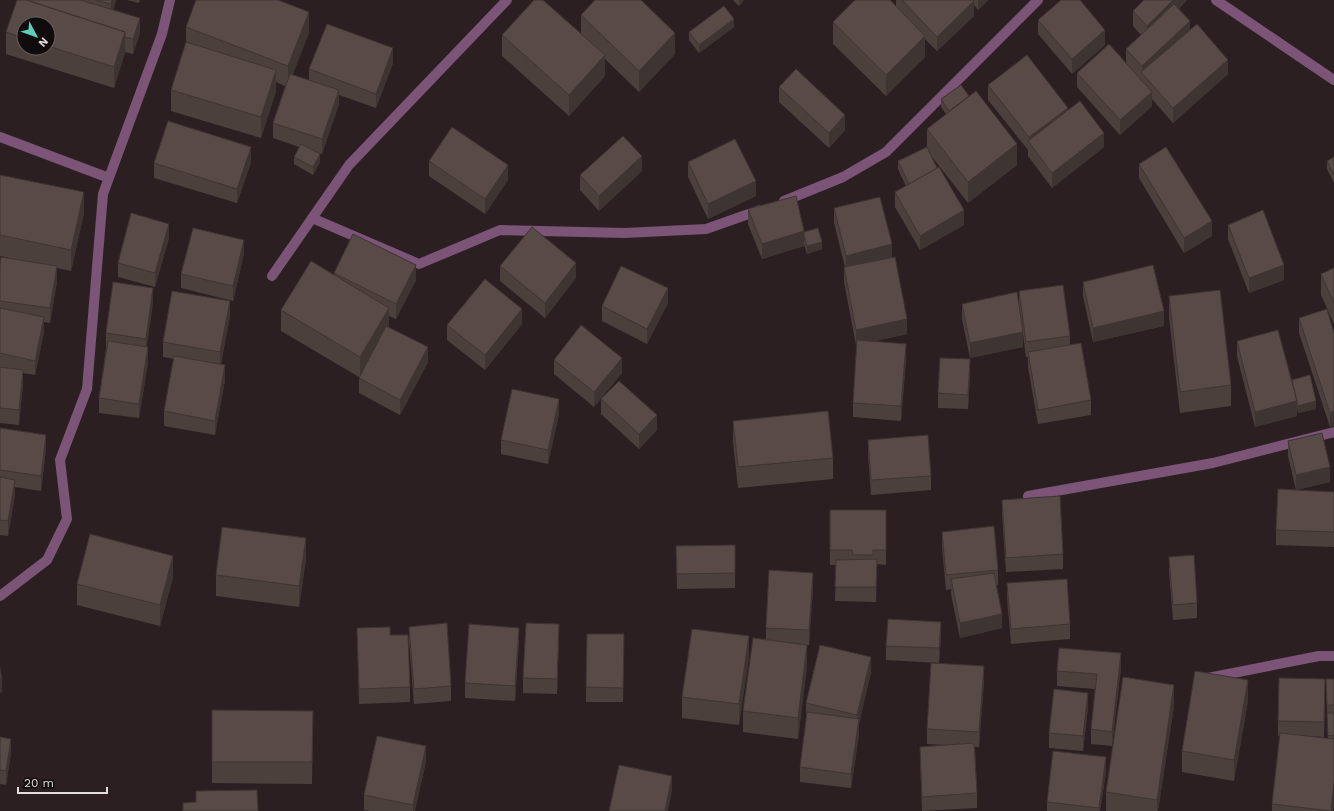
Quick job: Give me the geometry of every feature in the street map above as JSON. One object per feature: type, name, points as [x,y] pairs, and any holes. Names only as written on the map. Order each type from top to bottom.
[{"type":"street","points":[[0,596],[47,560],[67,519],[60,460],[87,389],[103,194],[162,34],[170,0]]},
{"type":"street","points":[[272,276],[349,165],[507,0]]},
{"type":"street","points":[[312,218],[419,264],[500,230],[625,233],[706,229],[787,200],[843,176],[886,152],[1038,0]]},
{"type":"street","points":[[1216,0],[1334,80]]},
{"type":"street","points":[[0,136],[109,178]]},
{"type":"street","points":[[1028,496],[1213,463],[1334,432]]},
{"type":"street","points":[[1207,678],[1319,656],[1334,656]]},
{"type":"building","points":[[17,0],[27,0],[125,32],[114,67],[56,49],[56,16],[16,16],[16,35],[6,32]]},
{"type":"building","points":[[29,0],[80,0],[140,18],[133,39],[125,37],[125,32]]},
{"type":"building","points":[[95,0],[112,0],[111,4]]},
{"type":"building","points":[[196,0],[278,0],[309,12],[288,66],[186,27]]},
{"type":"building","points":[[534,0],[543,0],[605,55],[569,95],[502,35]]},
{"type":"building","points":[[595,0],[641,0],[675,33],[639,71],[581,15]]},
{"type":"building","points":[[855,0],[890,0],[925,36],[886,75],[833,22]]},
{"type":"building","points":[[902,0],[973,0],[974,1],[937,37]]},
{"type":"building","points":[[1061,0],[1080,0],[1105,30],[1072,59],[1038,20]]},
{"type":"building","points":[[1144,0],[1173,0],[1147,26],[1133,11]]},
{"type":"building","points":[[1174,4],[1190,21],[1142,66],[1126,49]]},
{"type":"building","points":[[724,6],[734,19],[699,45],[689,32]]},
{"type":"building","points":[[327,24],[393,48],[376,94],[309,69]]},
{"type":"building","points":[[1197,24],[1228,60],[1173,108],[1141,72]]},
{"type":"building","points":[[186,42],[276,70],[261,117],[171,90]]},
{"type":"building","points":[[1109,44],[1152,92],[1120,120],[1077,73]]},
{"type":"building","points":[[1027,55],[1068,108],[1029,137],[988,85]]},
{"type":"building","points":[[796,69],[845,115],[829,133],[779,87]]},
{"type":"building","points":[[290,74],[339,90],[322,139],[273,123]]},
{"type":"building","points":[[961,85],[969,96],[949,111],[941,99]]},
{"type":"building","points":[[976,91],[1017,144],[968,182],[927,129]]},
{"type":"building","points":[[1080,101],[1104,133],[1052,173],[1028,141]]},
{"type":"building","points":[[168,121],[251,147],[237,189],[154,163]]},
{"type":"building","points":[[452,127],[508,165],[485,199],[429,161]]},
{"type":"building","points":[[623,136],[642,156],[599,196],[580,175]]},
{"type":"building","points":[[735,139],[756,181],[708,204],[688,162]]},
{"type":"building","points":[[301,144],[320,154],[313,167],[294,157]]},
{"type":"building","points":[[927,147],[937,168],[909,184],[898,161]]},
{"type":"building","points":[[1166,147],[1212,221],[1184,238],[1139,164]]},
{"type":"building","points":[[1334,157],[1334,175],[1327,161]]},
{"type":"building","points":[[939,167],[964,210],[920,236],[895,192]]},
{"type":"building","points":[[0,175],[84,192],[71,250],[0,235]]},
{"type":"building","points":[[796,196],[804,231],[762,244],[748,209]]},
{"type":"building","points":[[880,197],[892,244],[846,256],[834,208]]},
{"type":"building","points":[[1263,210],[1284,265],[1249,278],[1228,225]]},
{"type":"building","points":[[131,213],[169,224],[155,273],[118,263]]},
{"type":"building","points":[[532,227],[576,263],[545,303],[500,266]]},
{"type":"building","points":[[193,228],[244,240],[233,286],[181,274]]},
{"type":"building","points":[[818,228],[822,242],[807,246],[804,232]]},
{"type":"building","points":[[353,234],[416,265],[396,304],[334,273]]},
{"type":"building","points":[[1,257],[57,266],[50,308],[0,301]]},
{"type":"building","points":[[895,257],[907,319],[856,330],[844,267]]},
{"type":"building","points":[[311,261],[389,308],[360,357],[281,310]]},
{"type":"building","points":[[1153,265],[1164,311],[1093,328],[1083,282]]},
{"type":"building","points":[[621,266],[668,288],[647,329],[602,306]]},
{"type":"building","points":[[1334,268],[1334,303],[1321,274]]},
{"type":"building","points":[[485,279],[522,309],[485,355],[447,325]]},
{"type":"building","points":[[113,282],[153,288],[146,339],[106,333]]},
{"type":"building","points":[[1063,285],[1070,336],[1026,342],[1019,291]]},
{"type":"building","points":[[1220,290],[1231,385],[1180,392],[1169,296]]},
{"type":"building","points":[[172,291],[230,301],[220,352],[163,342]]},
{"type":"building","points":[[1017,292],[1023,332],[970,343],[962,304]]},
{"type":"building","points":[[0,308],[44,317],[35,361],[0,353]]},
{"type":"building","points":[[1327,309],[1334,333],[1334,411],[1330,413],[1299,318]]},
{"type":"building","points":[[581,325],[622,358],[594,392],[554,360]]},
{"type":"building","points":[[386,326],[428,347],[400,400],[359,378]]},
{"type":"building","points":[[1278,330],[1297,401],[1255,412],[1237,341]]},
{"type":"building","points":[[857,340],[906,344],[901,406],[853,403]]},
{"type":"building","points":[[108,341],[148,347],[139,404],[99,398]]},
{"type":"building","points":[[1081,343],[1091,400],[1038,410],[1028,352]]},
{"type":"building","points":[[174,356],[225,365],[215,421],[164,411]]},
{"type":"building","points":[[940,358],[970,359],[968,395],[938,393]]},
{"type":"building","points":[[0,367],[23,370],[19,410],[0,408]]},
{"type":"building","points":[[1310,375],[1316,401],[1298,406],[1292,380]]},
{"type":"building","points":[[619,381],[657,415],[639,434],[601,399]]},
{"type":"building","points":[[512,389],[559,399],[548,450],[501,440]]},
{"type":"building","points":[[828,411],[833,458],[738,467],[733,421]]},
{"type":"building","points":[[0,428],[46,435],[41,476],[0,470]]},
{"type":"building","points":[[1322,433],[1330,467],[1296,475],[1288,441]]},
{"type":"building","points":[[928,435],[931,476],[871,480],[868,440]]},
{"type":"building","points":[[0,477],[15,480],[8,521],[0,520]]},
{"type":"building","points":[[1278,489],[1334,492],[1334,532],[1276,530]]},
{"type":"building","points":[[1060,496],[1063,554],[1006,558],[1002,500]]},
{"type":"building","points":[[830,510],[886,510],[886,550],[873,550],[873,555],[853,555],[852,550],[830,550]]},
{"type":"building","points":[[994,526],[998,570],[946,575],[942,532]]},
{"type":"building","points":[[222,527],[306,538],[299,586],[216,575]]},
{"type":"building","points":[[90,534],[173,556],[160,605],[77,584]]},
{"type":"building","points":[[735,545],[735,573],[677,574],[676,546]]},
{"type":"building","points":[[1194,555],[1197,603],[1173,605],[1169,557]]},
{"type":"building","points":[[877,559],[876,587],[835,587],[836,560]]},
{"type":"building","points":[[769,570],[813,573],[809,630],[766,628]]},
{"type":"building","points":[[994,573],[1002,614],[960,623],[951,579]]},
{"type":"building","points":[[1067,579],[1070,624],[1011,629],[1007,583]]},
{"type":"building","points":[[888,619],[941,622],[939,648],[886,646]]},
{"type":"building","points":[[447,623],[451,686],[414,689],[409,627]]},
{"type":"building","points":[[526,623],[559,624],[557,679],[523,678]]},
{"type":"building","points":[[469,624],[519,628],[515,686],[465,683]]},
{"type":"building","points":[[390,627],[390,635],[408,635],[410,687],[359,689],[357,628]]},
{"type":"building","points":[[692,629],[749,636],[739,704],[682,697]]},
{"type":"building","points":[[587,634],[624,634],[623,688],[586,687]]},
{"type":"building","points":[[753,638],[807,645],[798,718],[743,711]]},
{"type":"building","points":[[820,645],[871,657],[857,715],[806,703]]},
{"type":"building","points":[[1059,648],[1121,653],[1112,732],[1091,729],[1097,674],[1057,671]]},
{"type":"building","points":[[931,663],[984,666],[979,732],[927,729]]},
{"type":"building","points":[[1195,671],[1248,680],[1234,760],[1182,751]]},
{"type":"building","points":[[1123,677],[1174,685],[1157,800],[1106,792]]},
{"type":"building","points":[[1279,678],[1325,679],[1324,722],[1278,721]]},
{"type":"building","points":[[1326,679],[1334,679],[1334,705],[1327,705]]},
{"type":"building","points":[[1054,689],[1088,693],[1083,736],[1049,733]]},
{"type":"building","points":[[212,710],[313,711],[312,762],[212,762]]},
{"type":"building","points":[[807,712],[859,719],[851,774],[800,767]]},
{"type":"building","points":[[1327,713],[1334,713],[1334,735],[1328,736]]},
{"type":"building","points":[[1280,733],[1334,739],[1334,782],[1331,811],[1272,804]]},
{"type":"building","points":[[377,736],[426,746],[413,805],[364,795]]},
{"type":"building","points":[[0,737],[11,739],[6,771],[0,770]]},
{"type":"building","points":[[974,743],[977,793],[922,797],[920,747]]},
{"type":"building","points":[[1053,751],[1106,757],[1099,808],[1047,802]]},
{"type":"building","points":[[619,765],[672,776],[665,811],[609,811]]},
{"type":"building","points":[[257,790],[258,811],[183,811],[183,803],[196,802],[196,791]]}]
